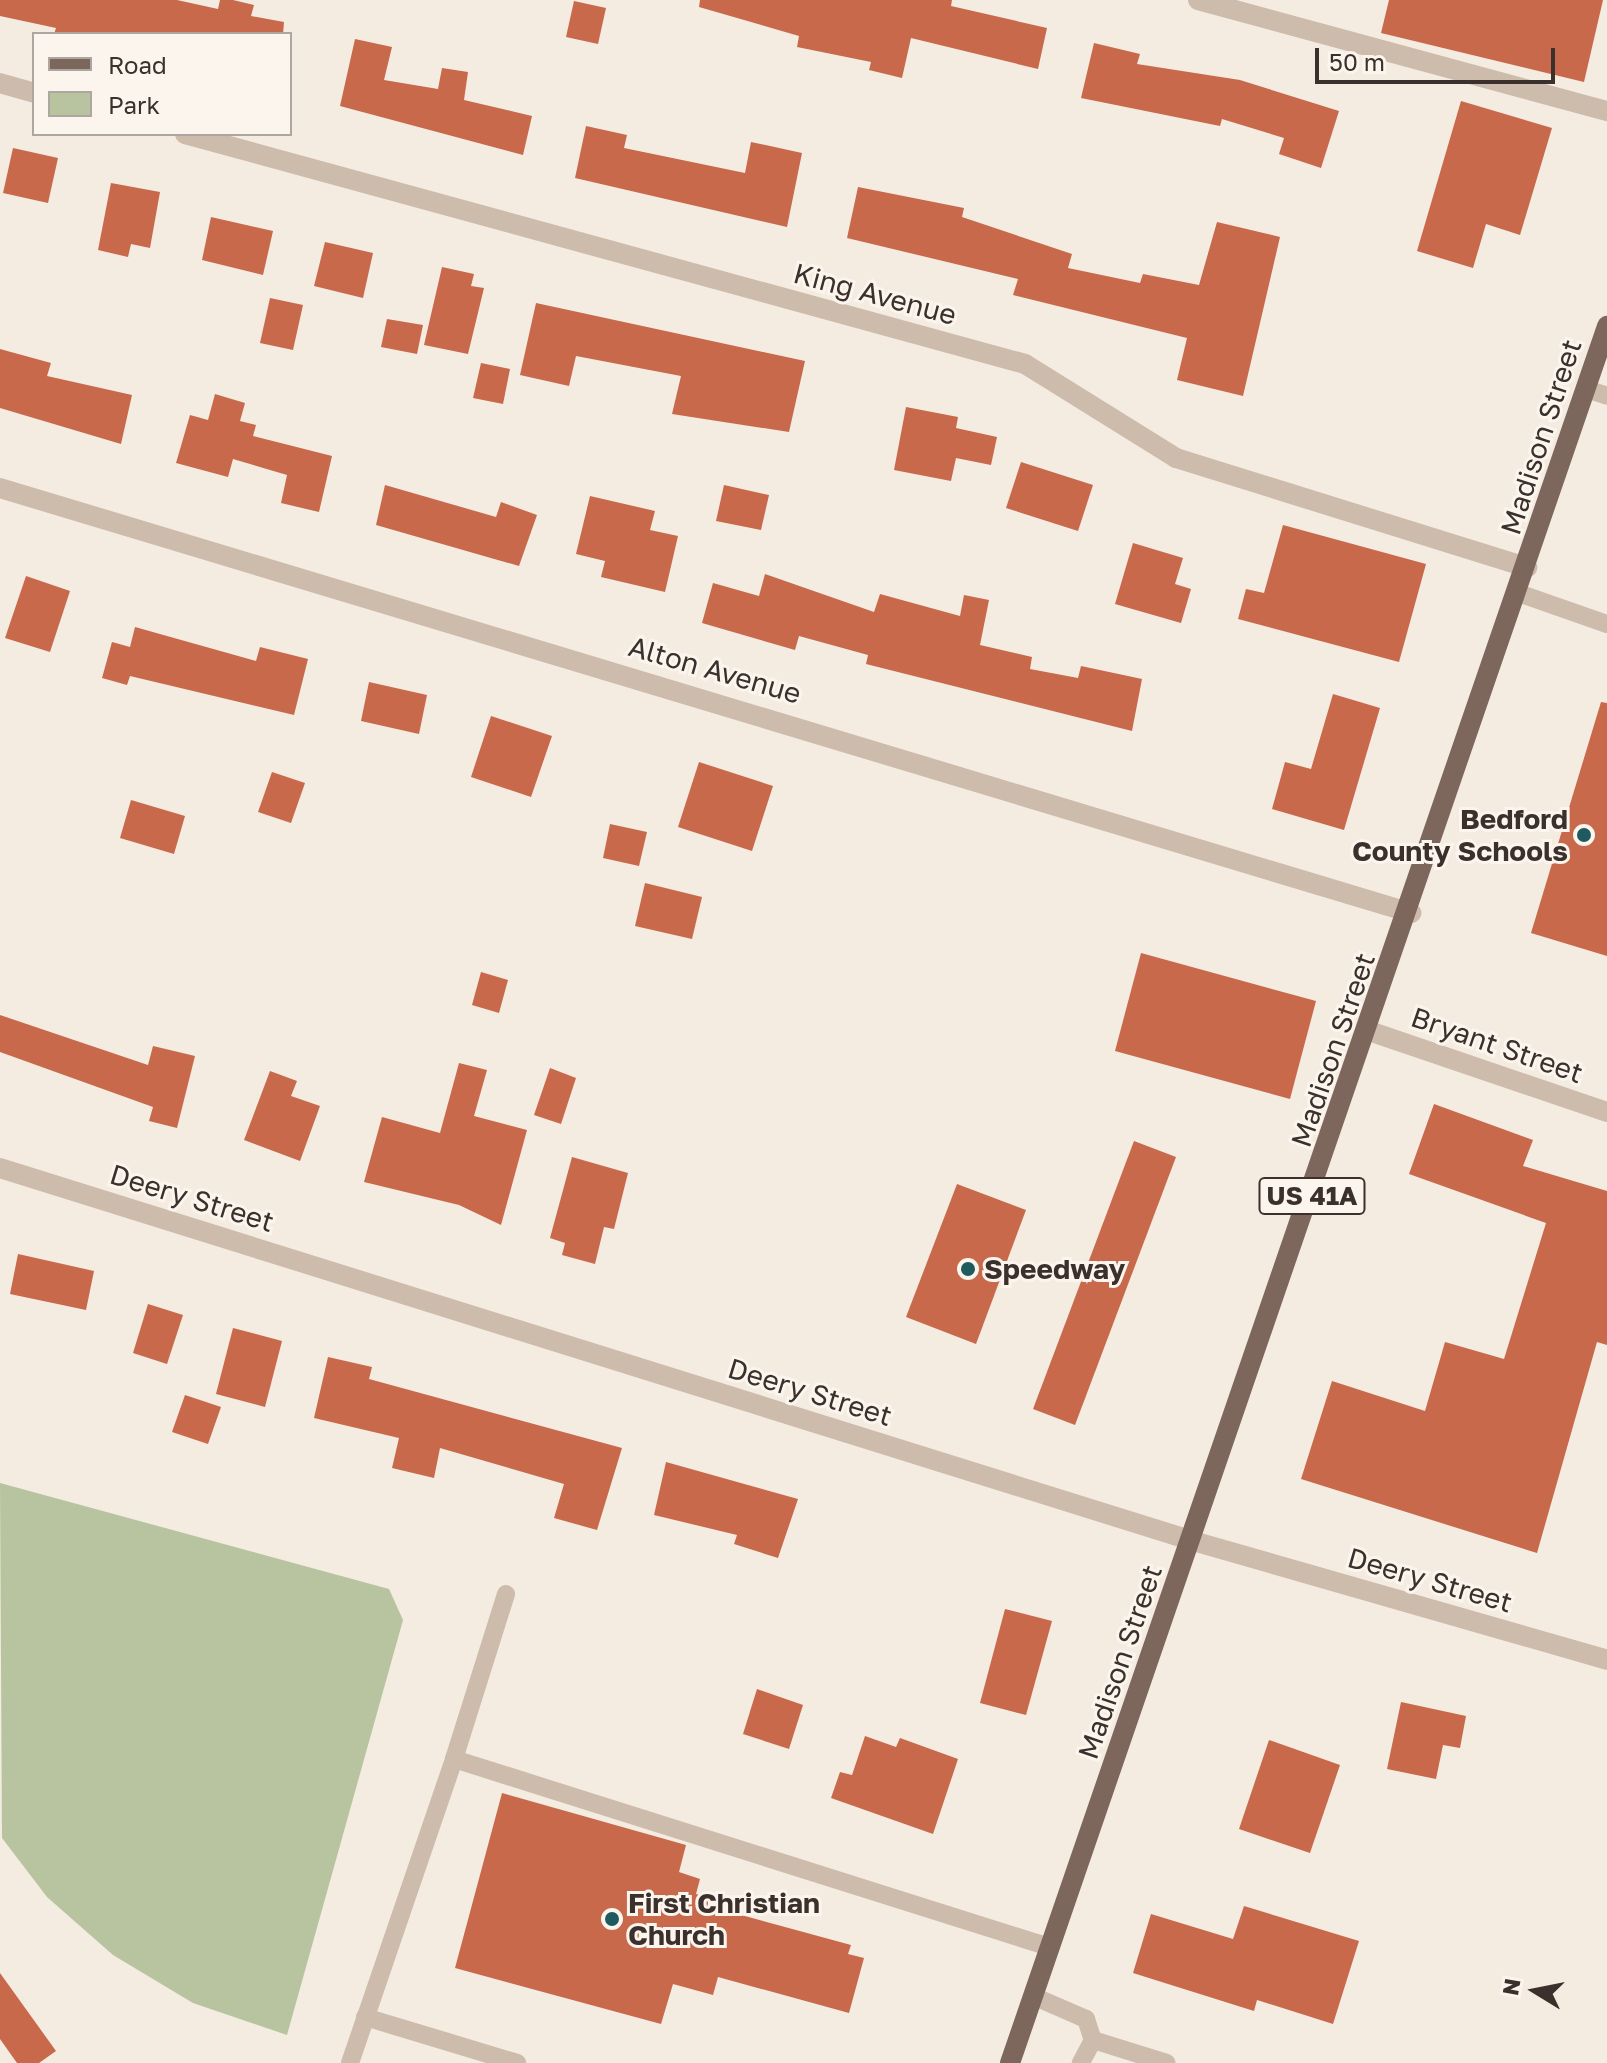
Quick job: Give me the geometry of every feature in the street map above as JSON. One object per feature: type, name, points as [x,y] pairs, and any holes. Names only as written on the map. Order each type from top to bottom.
[{"type":"main road","name":"Madison Street","points":[[1010,2063],[1411,913],[1607,326]]},
{"type":"street","points":[[1198,0],[1607,111]]},
{"type":"street","points":[[0,83],[32,92]]},
{"type":"street","name":"King Avenue","points":[[192,136],[1025,364],[1176,458],[1527,567]]},
{"type":"street","name":"Alton Avenue","points":[[0,488],[1411,913]]},
{"type":"street","name":"Bryant Street","points":[[1369,1031],[1607,1112]]},
{"type":"street","name":"Deery Street","points":[[0,1168],[1193,1541],[1607,1660]]},
{"type":"lane","points":[[1586,389],[1607,396]]},
{"type":"lane","points":[[1518,593],[1606,620]]},
{"type":"lane","points":[[350,2063],[454,1759],[506,1594]]},
{"type":"lane","points":[[454,1759],[1049,1947]]},
{"type":"lane","points":[[1033,1996],[1086,2019],[1093,2040],[1081,2063]]},
{"type":"lane","points":[[365,2017],[517,2063]]},
{"type":"lane","points":[[1093,2040],[1167,2063]]},
{"type":"green space","points":[[0,1483],[389,1589],[403,1620],[287,2035],[193,2003],[113,1955],[47,1897],[2,1838]]},
{"type":"building","points":[[0,0],[177,0],[218,9],[220,0],[233,0],[254,5],[251,16],[284,22],[283,32],[55,32],[56,28],[0,16]]},
{"type":"building","points":[[700,0],[952,0],[951,6],[1047,28],[1038,69],[911,38],[902,78],[869,70],[871,62],[797,47],[799,36],[699,7]]},
{"type":"building","points":[[1389,0],[1603,0],[1584,82],[1381,33]]},
{"type":"building","points":[[574,1],[606,8],[598,44],[566,37]]},
{"type":"building","points":[[355,39],[392,47],[384,80],[438,89],[442,68],[468,72],[464,100],[532,116],[523,155],[340,106]]},
{"type":"building","points":[[1094,43],[1140,54],[1137,64],[1240,80],[1339,111],[1321,168],[1279,154],[1284,138],[1222,119],[1220,126],[1081,98]]},
{"type":"building","points":[[1461,101],[1552,128],[1520,235],[1486,224],[1473,268],[1417,251]]},
{"type":"building","points":[[586,126],[627,135],[624,148],[745,173],[751,142],[802,153],[787,227],[575,178]]},
{"type":"building","points":[[13,148],[58,158],[48,203],[3,193]]},
{"type":"building","points":[[111,183],[160,192],[150,248],[131,244],[128,257],[98,250]]},
{"type":"building","points":[[858,187],[964,208],[962,217],[1072,254],[1068,268],[1140,283],[1143,274],[1199,285],[1217,222],[1280,237],[1243,396],[1177,380],[1187,338],[1013,295],[1018,279],[847,238]]},
{"type":"building","points":[[211,217],[273,231],[263,275],[202,260]]},
{"type":"building","points":[[325,242],[373,253],[363,298],[314,286]]},
{"type":"building","points":[[442,267],[474,274],[471,286],[484,288],[468,354],[424,345]]},
{"type":"building","points":[[270,298],[303,305],[293,350],[260,343]]},
{"type":"building","points":[[536,303],[805,361],[789,432],[672,414],[681,376],[576,356],[569,386],[520,375]]},
{"type":"building","points":[[387,319],[423,325],[417,354],[381,347]]},
{"type":"building","points":[[0,349],[51,363],[47,376],[132,395],[121,444],[0,408]]},
{"type":"building","points":[[481,363],[510,369],[503,404],[473,398]]},
{"type":"building","points":[[215,394],[245,403],[240,421],[256,425],[253,436],[332,456],[319,512],[281,503],[287,475],[233,459],[228,477],[176,463],[190,415],[208,420]]},
{"type":"building","points":[[906,407],[958,417],[956,428],[997,437],[991,465],[956,458],[951,481],[894,470]]},
{"type":"building","points":[[1021,462],[1093,485],[1078,531],[1006,508]]},
{"type":"building","points":[[385,485],[496,517],[501,502],[537,515],[519,566],[376,525]]},
{"type":"building","points":[[724,485],[769,495],[761,530],[716,521]]},
{"type":"building","points":[[590,496],[655,511],[650,530],[678,536],[665,592],[601,577],[605,561],[576,554]]},
{"type":"building","points":[[1283,525],[1426,564],[1399,662],[1238,619],[1246,589],[1264,593]]},
{"type":"building","points":[[1133,543],[1183,558],[1175,584],[1191,589],[1181,623],[1115,604]]},
{"type":"building","points":[[765,574],[874,612],[880,594],[960,616],[964,595],[989,600],[980,645],[1032,657],[1030,669],[1078,678],[1081,666],[1142,679],[1132,731],[866,664],[868,655],[799,636],[795,650],[702,623],[713,583],[759,596]]},
{"type":"building","points":[[26,576],[70,591],[50,652],[5,638]]},
{"type":"building","points":[[135,627],[256,661],[260,647],[308,659],[294,715],[130,676],[127,685],[102,678],[112,642],[130,647]]},
{"type":"building","points":[[369,682],[427,695],[419,734],[361,721]]},
{"type":"building","points":[[1333,694],[1380,708],[1344,830],[1272,809],[1285,762],[1311,769]]},
{"type":"building","name":"Bedford County Schools","points":[[1601,702],[1607,703],[1607,956],[1531,933]]},
{"type":"building","points":[[491,716],[552,736],[531,797],[471,777]]},
{"type":"building","points":[[699,762],[773,786],[752,851],[678,827]]},
{"type":"building","points":[[272,772],[305,783],[291,823],[258,812]]},
{"type":"building","points":[[131,800],[185,816],[174,854],[120,838]]},
{"type":"building","points":[[610,824],[647,832],[639,866],[603,858]]},
{"type":"building","points":[[645,883],[702,897],[692,939],[635,926]]},
{"type":"building","points":[[1141,953],[1316,1001],[1290,1099],[1115,1051]]},
{"type":"building","points":[[481,972],[508,980],[499,1013],[472,1005]]},
{"type":"building","points":[[0,1015],[148,1065],[153,1046],[195,1056],[177,1128],[149,1121],[153,1107],[0,1052]]},
{"type":"building","points":[[459,1063],[487,1070],[474,1116],[527,1130],[501,1225],[459,1205],[364,1182],[382,1117],[440,1133]]},
{"type":"building","points":[[550,1068],[576,1078],[561,1124],[534,1115]]},
{"type":"building","points":[[270,1071],[297,1081],[291,1096],[320,1106],[300,1161],[244,1140]]},
{"type":"building","points":[[1434,1104],[1533,1140],[1523,1166],[1607,1191],[1607,1345],[1597,1342],[1537,1553],[1301,1479],[1332,1381],[1425,1411],[1445,1342],[1504,1359],[1546,1223],[1409,1174]]},
{"type":"building","points":[[1134,1141],[1176,1157],[1075,1425],[1033,1409]]},
{"type":"building","points":[[572,1157],[628,1173],[614,1229],[604,1227],[595,1264],[562,1255],[565,1243],[550,1238]]},
{"type":"building","points":[[957,1184],[1026,1210],[976,1344],[906,1317]]},
{"type":"building","points":[[18,1254],[94,1271],[86,1310],[10,1294]]},
{"type":"building","points":[[148,1304],[183,1315],[167,1364],[133,1353]]},
{"type":"building","points":[[233,1328],[282,1341],[265,1407],[216,1394]]},
{"type":"building","points":[[328,1357],[372,1367],[369,1379],[622,1448],[597,1530],[554,1518],[564,1484],[440,1448],[434,1478],[392,1468],[399,1438],[314,1418]]},
{"type":"building","points":[[185,1395],[221,1407],[208,1444],[172,1432]]},
{"type":"building","points":[[666,1462],[798,1499],[778,1558],[734,1544],[737,1535],[654,1515]]},
{"type":"building","points":[[1005,1609],[1052,1621],[1026,1715],[980,1703]]},
{"type":"building","points":[[757,1689],[803,1705],[789,1749],[743,1734]]},
{"type":"building","points":[[1401,1702],[1466,1716],[1460,1748],[1443,1745],[1436,1779],[1387,1769]]},
{"type":"building","points":[[865,1736],[896,1747],[900,1738],[958,1759],[933,1834],[831,1798],[840,1772],[852,1775]]},
{"type":"building","points":[[1269,1740],[1340,1765],[1310,1853],[1239,1829]]},
{"type":"building","name":"First Christian Church","points":[[502,1793],[686,1845],[679,1872],[700,1879],[696,1894],[736,1904],[734,1913],[851,1945],[848,1954],[864,1958],[849,2013],[718,1977],[713,1995],[673,1984],[661,2024],[455,1968]]},
{"type":"building","points":[[1244,1906],[1359,1941],[1333,2024],[1257,2000],[1254,2011],[1133,1973],[1151,1914],[1233,1939]]},
{"type":"building","points":[[0,1973],[56,2051],[39,2063],[17,2063],[0,2039]]},
{"type":"place","name":"Bedford County Schools","points":[[1584,835]]},
{"type":"place","name":"Speedway","points":[[968,1269]]},
{"type":"place","name":"First Christian Church","points":[[612,1919]]}]
